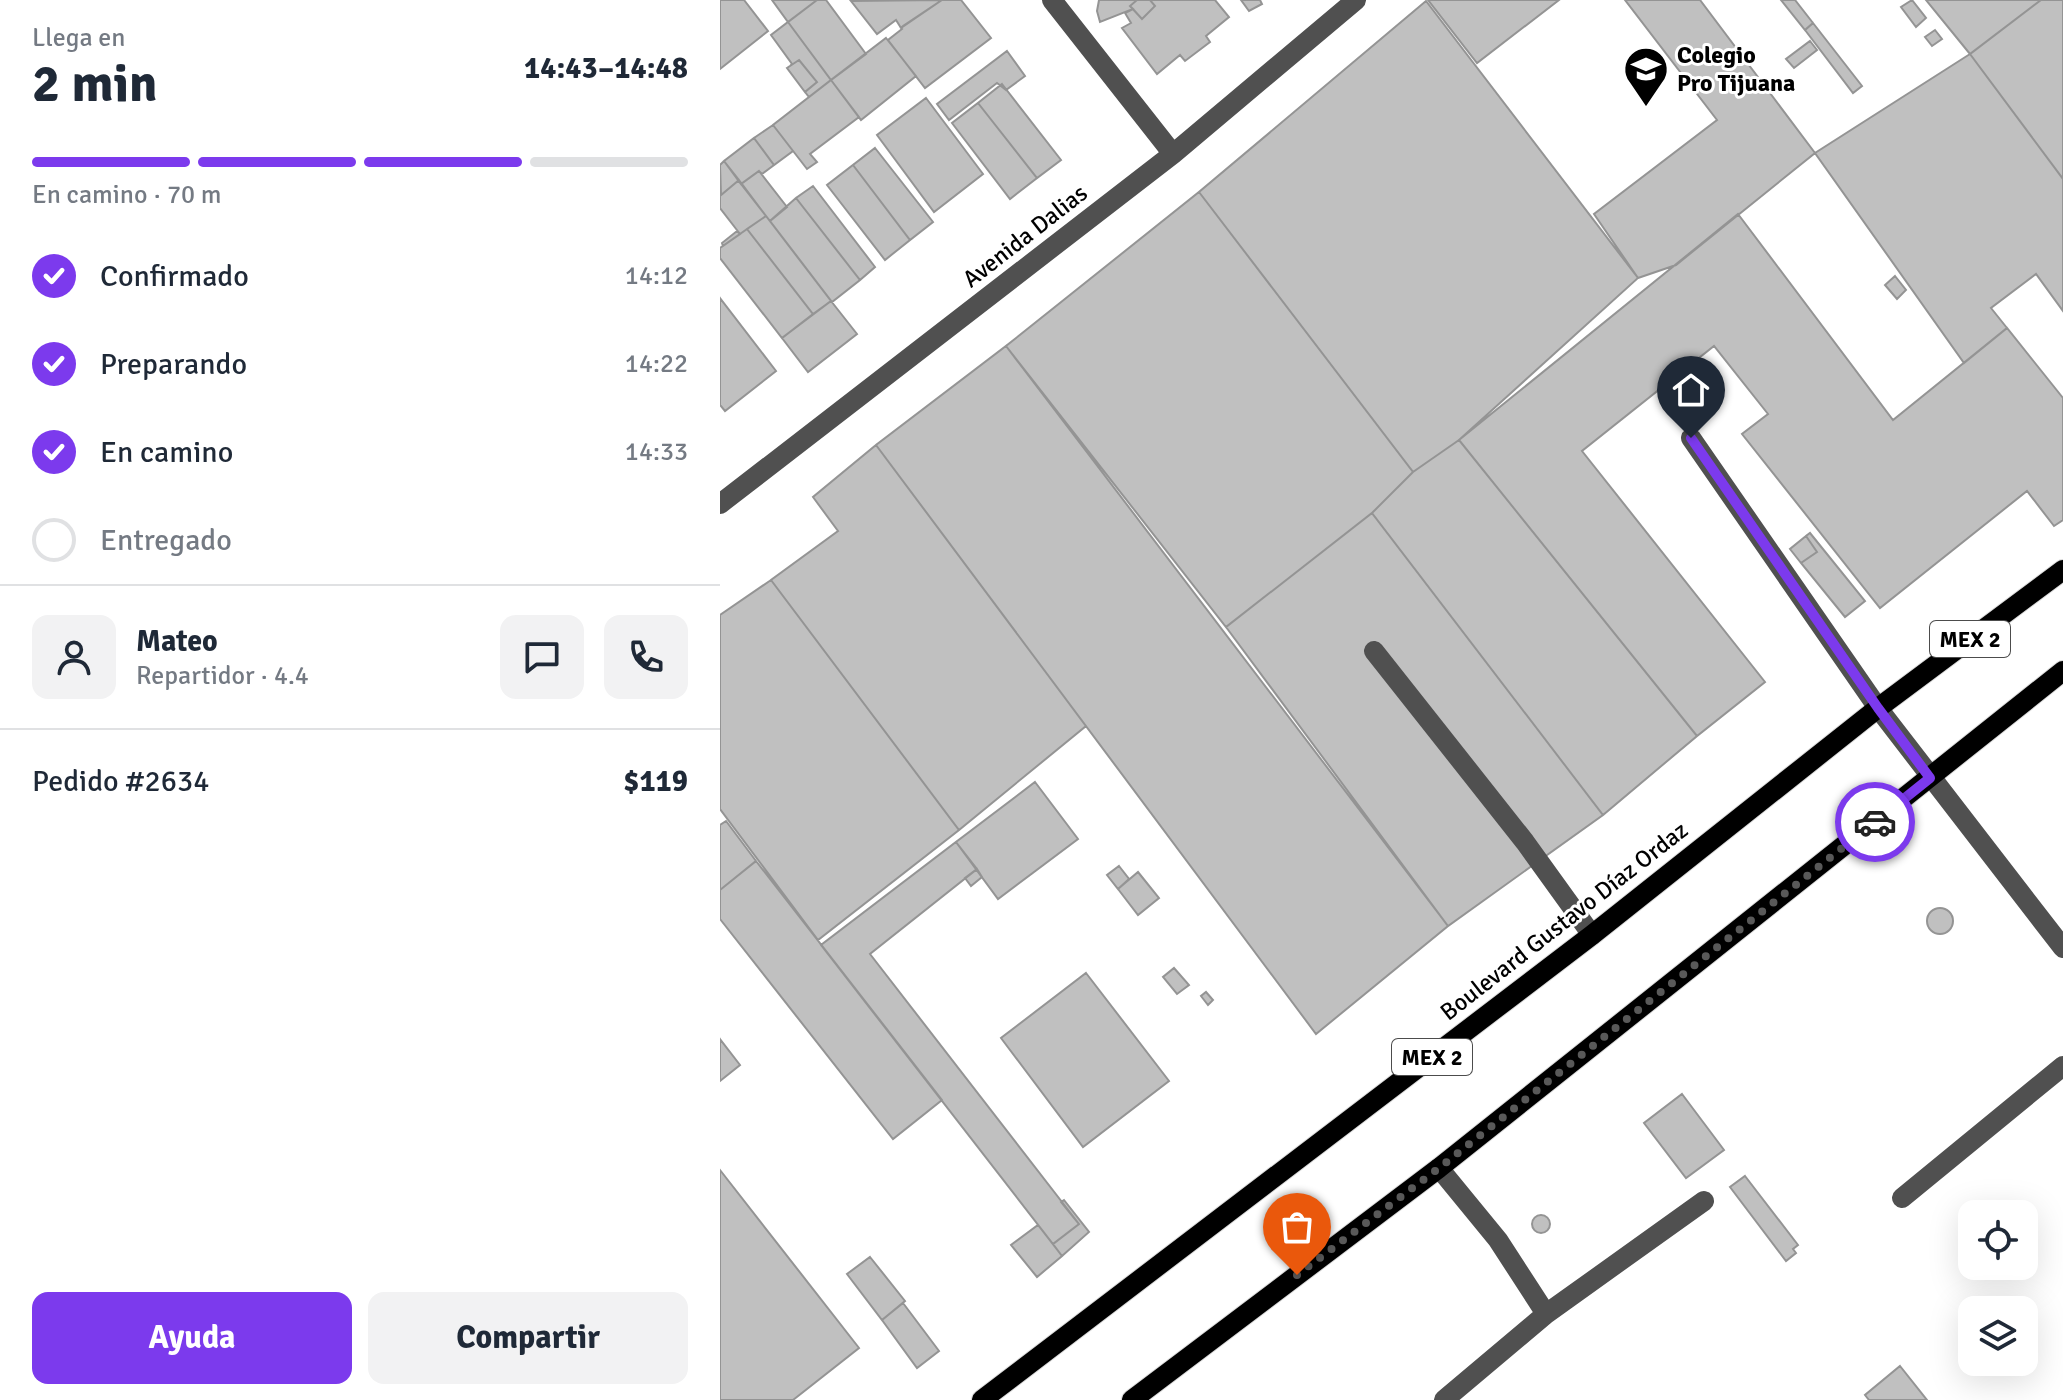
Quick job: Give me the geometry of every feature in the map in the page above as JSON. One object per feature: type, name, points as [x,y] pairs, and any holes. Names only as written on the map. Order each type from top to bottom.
[{"type":"main road","name":"Boulevard Gustavo Díaz Ordaz","points":[[982,1400],[1592,935],[1878,708],[2063,570]]},
{"type":"main road","points":[[1132,1400],[1439,1168],[2063,671]]},
{"type":"street","points":[[1052,0],[1173,154]]},
{"type":"street","name":"Avenida Dalias","points":[[720,504],[1173,154],[1356,0]]},
{"type":"street","points":[[1691,438],[1878,708],[2063,948]]},
{"type":"street","points":[[1374,651],[1525,842],[1592,935]]},
{"type":"street","points":[[1902,1198],[2063,1066]]},
{"type":"street","points":[[1439,1168],[1498,1240],[1546,1314]]},
{"type":"street","points":[[1444,1400],[1546,1314],[1704,1201]]},
{"type":"building","points":[[720,0],[744,0],[768,31],[720,69]]},
{"type":"building","points":[[772,0],[817,0],[788,22]]},
{"type":"building","points":[[817,0],[826,0],[866,54],[831,80],[788,22]]},
{"type":"building","points":[[942,0],[901,28],[896,20],[877,34],[851,1]]},
{"type":"building","points":[[942,0],[961,0],[991,38],[925,88],[888,40]]},
{"type":"building","points":[[1099,0],[1137,0],[1130,6],[1133,9],[1100,22],[1097,11]]},
{"type":"building","points":[[1137,0],[1150,0],[1155,6],[1142,19],[1130,6]]},
{"type":"building","points":[[1150,0],[1215,0],[1229,17],[1206,36],[1210,42],[1185,61],[1180,55],[1157,74],[1122,28],[1131,23],[1125,13],[1133,9],[1142,19],[1155,6]]},
{"type":"building","points":[[1241,0],[1260,0],[1262,4],[1249,11]]},
{"type":"building","points":[[1428,0],[1559,0],[1477,63]]},
{"type":"building","points":[[1625,0],[1700,0],[1815,153],[1676,265],[1638,278],[1594,214],[1717,120]]},
{"type":"building","points":[[1781,0],[1795,0],[1813,23],[1805,30]]},
{"type":"building","points":[[1912,0],[1926,18],[1916,27],[1901,7]]},
{"type":"building","points":[[1926,0],[2041,0],[1970,54]]},
{"type":"building","points":[[2041,0],[2063,0],[2063,179],[1970,54]]},
{"type":"building","points":[[1426,1],[1638,278],[1459,440],[1413,472],[1199,192]]},
{"type":"building","points":[[788,22],[831,80],[809,97],[805,92],[817,82],[799,60],[790,66],[792,64],[771,35]]},
{"type":"building","points":[[1813,23],[1862,86],[1853,93],[1805,30]]},
{"type":"building","points":[[1935,30],[1942,39],[1932,46],[1925,37]]},
{"type":"building","points":[[886,38],[916,76],[861,120],[831,80]]},
{"type":"building","points":[[1810,41],[1817,50],[1794,68],[1786,59]]},
{"type":"building","points":[[1007,51],[1025,76],[1006,90],[997,83],[949,120],[937,104]]},
{"type":"building","points":[[1970,54],[2063,179],[2063,311],[2036,274],[1991,308],[2007,328],[1964,363],[1815,153]]},
{"type":"building","points":[[799,60],[817,82],[805,92],[787,68]]},
{"type":"building","points":[[831,80],[859,117],[810,154],[817,162],[807,169],[773,125]]},
{"type":"building","points":[[1002,84],[1061,160],[1037,178],[978,103]]},
{"type":"building","points":[[926,98],[983,174],[934,212],[877,135]]},
{"type":"building","points":[[978,103],[1037,178],[1010,199],[952,123]]},
{"type":"building","points":[[773,125],[793,151],[774,165],[754,138]]},
{"type":"building","points":[[754,138],[774,165],[741,184],[724,161]]},
{"type":"building","points":[[875,148],[933,222],[910,240],[853,165]]},
{"type":"building","points":[[724,161],[739,180],[721,195],[720,165]]},
{"type":"building","points":[[853,165],[910,240],[885,260],[827,185]]},
{"type":"building","points":[[759,171],[787,207],[770,221],[741,184]]},
{"type":"building","points":[[739,180],[766,216],[740,234],[720,208],[720,196]]},
{"type":"building","points":[[813,186],[875,267],[860,280],[796,198]]},
{"type":"building","points":[[1199,192],[1413,472],[1372,513],[1226,627],[1006,346]]},
{"type":"building","points":[[796,198],[860,280],[832,302],[770,221]]},
{"type":"building","points":[[1738,214],[1893,420],[2007,328],[2063,398],[2063,520],[2054,526],[2027,491],[1880,608],[1742,434],[1768,414],[1714,346],[1582,451],[1765,682],[1697,736],[1459,440]]},
{"type":"building","points":[[766,216],[831,301],[813,314],[747,229]]},
{"type":"building","points":[[747,229],[813,314],[782,338],[720,258],[720,248]]},
{"type":"building","points":[[737,231],[740,234],[723,246],[722,243]]},
{"type":"building","points":[[1895,276],[1906,290],[1897,299],[1885,285]]},
{"type":"building","points":[[720,298],[776,371],[725,411],[720,405]]},
{"type":"building","points":[[831,301],[857,334],[808,372],[782,338]]},
{"type":"building","points":[[1006,346],[1448,926],[1316,1034],[876,445]]},
{"type":"building","points":[[1459,440],[1697,736],[1603,815],[1372,513],[1413,472]]},
{"type":"building","points":[[876,445],[1086,726],[959,830],[771,580],[838,531],[813,497]]},
{"type":"building","points":[[1372,513],[1603,815],[1448,926],[1226,627]]},
{"type":"building","points":[[1810,533],[1865,601],[1845,617],[1801,563],[1817,552],[1806,536]]},
{"type":"building","points":[[1806,536],[1817,552],[1801,563],[1790,549]]},
{"type":"building","points":[[771,580],[959,830],[818,940],[720,809],[720,615]]},
{"type":"building","points":[[1035,782],[1078,839],[998,899],[956,842]]},
{"type":"building","points":[[726,821],[756,861],[720,890],[720,825]]},
{"type":"building","points":[[956,842],[977,869],[870,954],[1079,1224],[1053,1244],[821,945]]},
{"type":"building","points":[[756,861],[942,1100],[893,1139],[720,919],[720,890]]},
{"type":"building","points":[[1119,866],[1129,879],[1118,889],[1107,875]]},
{"type":"building","points":[[977,869],[982,877],[971,886],[965,878]]},
{"type":"building","points":[[1138,872],[1159,898],[1138,915],[1118,889]]},
{"type":"building","points":[[1940,908],[1949,912],[1953,921],[1949,930],[1940,934],[1931,930],[1927,921],[1931,912]]},
{"type":"building","points":[[1174,968],[1189,985],[1177,994],[1163,977]]},
{"type":"building","points":[[1086,973],[1169,1081],[1083,1147],[1001,1038]]},
{"type":"building","points":[[1206,992],[1213,1000],[1208,1005],[1201,996]]},
{"type":"building","points":[[720,1039],[740,1065],[720,1081]]},
{"type":"building","points":[[1682,1094],[1724,1150],[1686,1178],[1644,1123]]},
{"type":"building","points":[[720,1170],[859,1348],[793,1400],[720,1400]]},
{"type":"building","points":[[1745,1176],[1798,1245],[1793,1249],[1796,1253],[1786,1261],[1730,1187]]},
{"type":"building","points":[[1064,1200],[1089,1232],[1062,1256],[1053,1244],[1079,1224],[1061,1202]]},
{"type":"building","points":[[1541,1215],[1550,1224],[1541,1233],[1532,1224]]},
{"type":"building","points":[[1038,1225],[1062,1256],[1037,1277],[1011,1245]]},
{"type":"building","points":[[870,1257],[905,1301],[882,1320],[847,1274]]},
{"type":"building","points":[[903,1303],[939,1351],[917,1368],[882,1320]]},
{"type":"building","points":[[1900,1366],[1927,1400],[1869,1400],[1865,1395]]},
{"type":"way so far","points":[[1297,1275],[1439,1168],[1875,822]]},
{"type":"place","name":"Colegio Pro Tijuana","points":[[1646,108]]},
{"type":"route","points":[[1691,438],[1930,778],[1875,822]]}]
